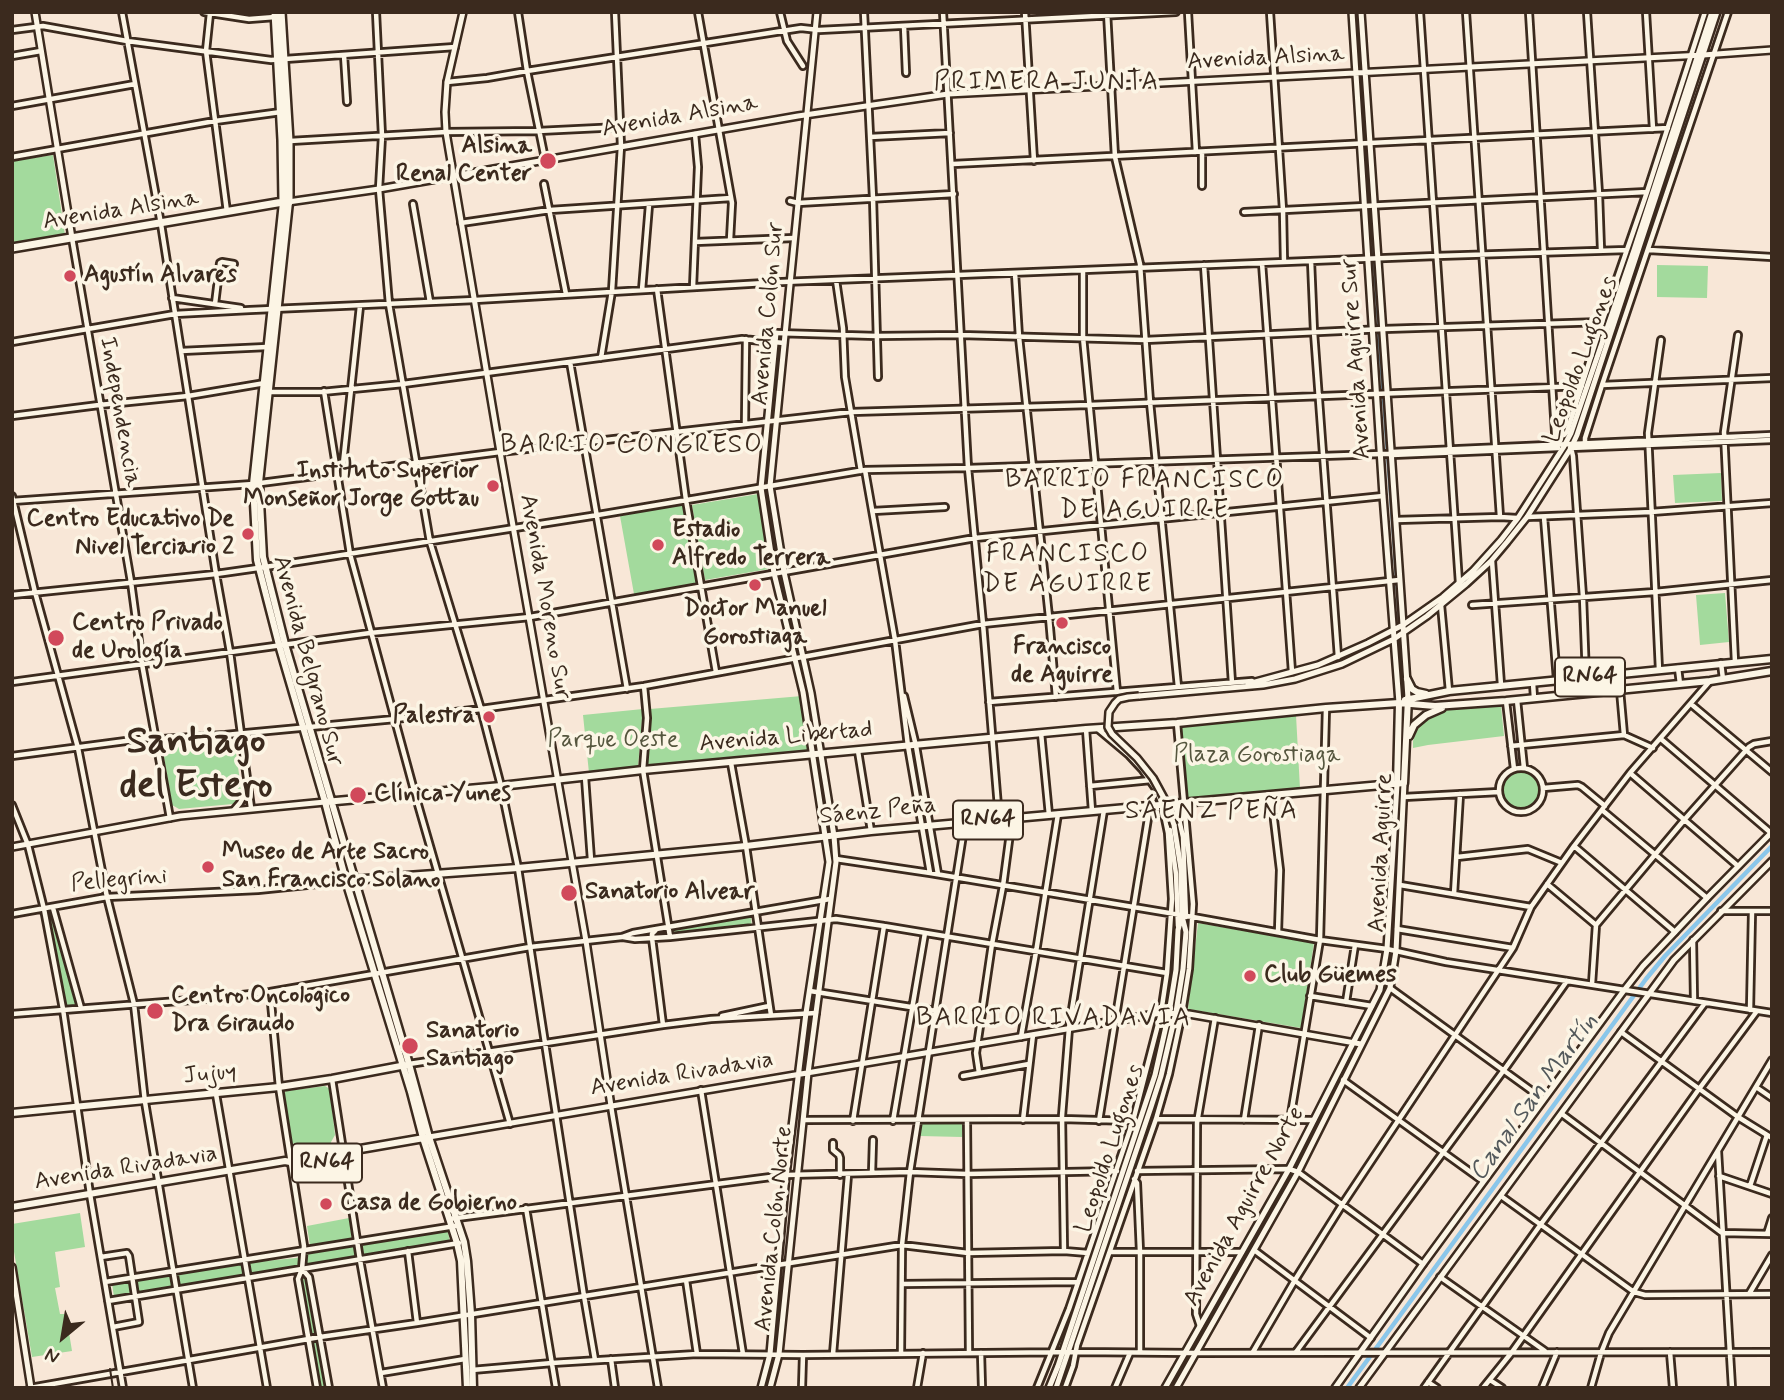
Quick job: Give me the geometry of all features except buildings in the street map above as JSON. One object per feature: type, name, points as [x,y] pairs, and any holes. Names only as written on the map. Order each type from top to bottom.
[{"type":"highway","name":"Avenida Belgrano Sur","points":[[277,14],[284,111],[286,202]]},
{"type":"highway","name":"Avenida Belgrano Sur","points":[[284,111],[289,141],[286,202]]},
{"type":"highway","name":"Avenida Alsina","points":[[12,248],[286,202]]},
{"type":"main road","name":"Independencia","points":[[35,12],[72,238]]},
{"type":"main road","name":"Avenida Moreno Sur","points":[[463,12],[447,82],[446,132],[573,862],[611,1106]]},
{"type":"main road","name":"Avenida Colón Sur","points":[[808,1073],[836,859],[821,754],[804,657],[784,572],[771,486],[817,12]]},
{"type":"main road","name":"Avenida Aguirre Sur","points":[[1352,12],[1361,72],[1382,394],[1391,454]]},
{"type":"main road","name":"Avenida Aguirre Sur","points":[[1362,12],[1361,72],[1382,394],[1383,496],[1394,581],[1394,639],[1399,703]]},
{"type":"main road","name":"Leopoldo Lugones","points":[[1216,690],[1318,665],[1403,628],[1441,605],[1491,561],[1528,517],[1568,446],[1635,263],[1712,12]]},
{"type":"main road","name":"Leopoldo Lugones","points":[[1697,55],[1717,12]]},
{"type":"main road","name":"Avenida Alsina","points":[[286,202],[806,115],[948,94],[1772,50]]},
{"type":"main road","name":"Avenida Belgrano Sur","points":[[286,202],[256,483],[262,567],[329,802],[355,879],[426,1138],[460,1242],[468,1315]]},
{"type":"main road","name":"Avenida Belgrano Sur","points":[[267,383],[267,347],[274,309]]},
{"type":"main road","name":"Avenida Colón Sur","points":[[776,333],[761,488],[774,573],[803,692],[829,862],[799,1075]]},
{"type":"main road","name":"Leopoldo Lugones","points":[[1176,1013],[1175,970],[1181,869],[1174,825],[1153,778],[1108,727],[1111,707],[1119,699],[1128,697],[1263,685],[1295,679],[1342,664],[1394,639],[1403,628],[1489,555],[1518,519],[1568,446]]},
{"type":"main road","points":[[1391,454],[1396,520],[1394,581],[1403,628],[1408,701]]},
{"type":"main road","name":"Avenida Libertad","points":[[12,848],[170,818],[251,808],[1041,733],[1399,703],[1449,691],[1772,659]]},
{"type":"main road","name":"Avenida Libertad","points":[[1408,701],[1454,705],[1506,701],[1710,681],[1772,671]]},
{"type":"main road","points":[[1406,679],[1417,692],[1432,694]]},
{"type":"main road","points":[[1473,689],[1471,696],[1475,703]]},
{"type":"main road","name":"Avenida Aguirre","points":[[1357,1043],[1382,984],[1397,929],[1404,797],[1401,784],[1408,701]]},
{"type":"main road","name":"Avenida Aguirre","points":[[1357,1043],[1390,988],[1401,784],[1399,703]]},
{"type":"main road","points":[[1406,748],[1414,725],[1433,710],[1454,705]]},
{"type":"main road","name":"Sáenz Peña","points":[[355,879],[518,868],[965,822],[1401,784]]},
{"type":"main road","name":"Avenida Belgrano Sur","points":[[329,802],[346,881],[379,974]]},
{"type":"main road","points":[[1335,1388],[1364,1353],[1371,1338],[1423,1264],[1643,966],[1771,833]]},
{"type":"main road","points":[[1359,1388],[1562,1114],[1646,993],[1693,940],[1772,861]]},
{"type":"main road","name":"Pellegrini","points":[[346,881],[355,879]]},
{"type":"main road","name":"Leopoldo Lugones","points":[[1056,1388],[1176,1013],[1186,932],[1180,915]]},
{"type":"main road","name":"Avenida Rivadavia","points":[[12,1207],[285,1161],[307,1166],[325,1163],[344,1152],[1161,1013],[1215,1018],[1357,1043]]},
{"type":"main road","name":"Avenida Aguirre Norte","points":[[1165,1388],[1254,1250],[1343,1080],[1357,1043]]},
{"type":"main road","name":"Avenida Aguirre Norte","points":[[1176,1388],[1200,1326],[1294,1171],[1314,1120],[1357,1043]]},
{"type":"main road","name":"Jujuy","points":[[12,1113],[279,1087],[406,1065]]},
{"type":"main road","name":"Avenida Colón Norte","points":[[770,1388],[779,1354],[808,1073]]},
{"type":"main road","name":"Avenida Colón Norte","points":[[761,1388],[770,1354],[786,1175],[799,1075]]},
{"type":"main road","points":[[12,1267],[30,1388]]},
{"type":"main road","points":[[467,1388],[468,1315]]},
{"type":"main road","points":[[468,1315],[473,1388]]},
{"type":"main road","name":"Leopoldo Lugones","points":[[1049,1388],[1069,1352]]},
{"type":"street","points":[[122,12],[161,224],[230,652],[251,808]]},
{"type":"street","points":[[204,12],[249,19],[277,14]]},
{"type":"street","points":[[376,12],[382,136],[379,188],[389,304],[430,542],[481,709],[518,868],[595,1360]]},
{"type":"street","points":[[518,12],[545,159]]},
{"type":"street","points":[[601,358],[612,291],[621,146],[615,12]]},
{"type":"street","points":[[698,12],[731,198],[730,240]]},
{"type":"street","points":[[780,12],[787,41],[803,66]]},
{"type":"street","points":[[864,12],[878,377]]},
{"type":"street","points":[[943,12],[968,468],[999,819]]},
{"type":"street","points":[[1025,12],[1034,161]]},
{"type":"street","points":[[447,82],[807,28],[815,30],[1176,12]]},
{"type":"street","points":[[1188,12],[1202,186]]},
{"type":"street","points":[[1270,12],[1284,262]]},
{"type":"street","points":[[1420,12],[1459,583]]},
{"type":"street","points":[[1466,12],[1500,517]]},
{"type":"street","points":[[1529,12],[1556,446]]},
{"type":"street","points":[[1587,12],[1601,250]]},
{"type":"street","points":[[1646,12],[1653,129]]},
{"type":"street","points":[[1556,436],[1567,432],[1668,128],[1697,55],[1705,12]]},
{"type":"street","points":[[1585,445],[1602,385],[1728,12]]},
{"type":"street","points":[[210,13],[206,51],[227,212]]},
{"type":"street","points":[[1107,14],[1115,157],[1141,269],[1150,402],[1178,687]]},
{"type":"street","points":[[12,30],[37,26],[271,60],[455,47]]},
{"type":"street","points":[[904,26],[906,73]]},
{"type":"street","points":[[12,56],[41,51]]},
{"type":"street","points":[[344,55],[347,102]]},
{"type":"street","points":[[12,106],[135,84]]},
{"type":"street","points":[[12,157],[284,111]]},
{"type":"street","points":[[289,141],[446,132],[621,127]]},
{"type":"street","points":[[953,164],[1668,128]]},
{"type":"street","points":[[870,136],[950,133]]},
{"type":"street","points":[[693,287],[698,167],[695,134]]},
{"type":"street","points":[[544,184],[566,294]]},
{"type":"street","points":[[1244,212],[1647,191]]},
{"type":"street","points":[[790,201],[797,203],[954,194]]},
{"type":"street","points":[[461,223],[550,210],[731,198]]},
{"type":"street","points":[[413,204],[430,302]]},
{"type":"street","points":[[642,290],[649,205]]},
{"type":"street","name":"Independencia","points":[[72,238],[170,818]]},
{"type":"street","points":[[695,242],[794,238]]},
{"type":"street","points":[[12,342],[175,314],[789,282],[1627,250]]},
{"type":"street","points":[[1648,250],[1772,257]]},
{"type":"street","points":[[1311,261],[1338,657]]},
{"type":"street","points":[[215,304],[220,263],[234,264]]},
{"type":"street","points":[[1262,263],[1292,672]]},
{"type":"street","points":[[1204,265],[1232,683]]},
{"type":"street","points":[[1083,271],[1083,338],[1117,692]]},
{"type":"street","points":[[1015,273],[1019,337],[1056,697]]},
{"type":"street","points":[[836,280],[851,412],[873,511],[926,826],[938,874]]},
{"type":"street","points":[[657,289],[686,500],[716,672]]},
{"type":"street","points":[[172,298],[250,310]]},
{"type":"street","points":[[340,472],[360,306]]},
{"type":"street","points":[[776,333],[1145,340],[1602,321]]},
{"type":"street","points":[[1735,662],[1724,440],[1738,335]]},
{"type":"street","points":[[745,424],[746,339]]},
{"type":"street","points":[[266,392],[351,390],[746,339],[784,343]]},
{"type":"street","points":[[1659,670],[1648,442],[1661,340]]},
{"type":"street","points":[[181,351],[267,347]]},
{"type":"street","points":[[570,362],[627,689]]},
{"type":"street","points":[[1602,385],[1772,378]]},
{"type":"street","points":[[12,416],[188,396],[267,383]]},
{"type":"street","points":[[192,1388],[145,1101],[134,1004],[107,897],[78,748],[35,592],[13,499],[256,483],[851,412],[1582,386]]},
{"type":"street","points":[[324,391],[340,472],[350,554],[370,633],[510,1124]]},
{"type":"street","points":[[12,595],[216,574],[598,515],[863,470],[1391,454],[1772,437]]},
{"type":"street","points":[[1568,446],[1573,456],[1586,677]]},
{"type":"street","points":[[12,682],[282,644],[530,617],[975,538],[1383,496]]},
{"type":"street","points":[[1528,517],[1772,503]]},
{"type":"street","points":[[873,511],[945,507]]},
{"type":"street","points":[[1396,520],[1500,517],[1518,519]]},
{"type":"street","points":[[1544,517],[1557,680]]},
{"type":"street","points":[[1491,561],[1501,685]]},
{"type":"street","points":[[1472,605],[1655,592],[1772,580]]},
{"type":"street","points":[[12,756],[156,737],[162,739],[240,733],[481,709],[627,689],[983,624],[1394,581]]},
{"type":"street","points":[[1441,605],[1449,691]]},
{"type":"street","points":[[1749,661],[1751,675]]},
{"type":"street","points":[[1721,663],[1723,679]]},
{"type":"street","points":[[1678,668],[1680,684]]},
{"type":"street","points":[[1602,676],[1604,691]]},
{"type":"street","points":[[989,702],[1263,680]]},
{"type":"street","points":[[1253,1352],[1294,1280],[1342,1205],[1513,948],[1531,907],[1630,773],[1710,681]]},
{"type":"street","points":[[1533,683],[1534,698]]},
{"type":"street","points":[[644,686],[647,718],[643,770],[670,937]]},
{"type":"street","points":[[1620,690],[1624,735]]},
{"type":"street","points":[[1517,700],[1524,768]]},
{"type":"street","points":[[1506,701],[1514,769]]},
{"type":"street","points":[[1691,704],[1772,772]]},
{"type":"street","points":[[1290,1120],[1320,940],[1326,708]]},
{"type":"street","points":[[1065,1388],[1073,1366],[1069,1352],[1110,1252],[1156,1119],[1169,1074],[1176,1013],[1189,970],[1193,917],[1177,723]]},
{"type":"street","points":[[1097,728],[1129,755],[1151,780],[1162,804],[1166,816],[1172,899],[1180,915]]},
{"type":"street","points":[[1086,729],[1092,811]]},
{"type":"street","points":[[1041,733],[1049,815]]},
{"type":"street","points":[[1511,746],[1624,735],[1653,748]]},
{"type":"street","points":[[1661,740],[1771,833]]},
{"type":"street","points":[[1592,984],[1595,925],[1746,750],[1754,744],[1772,741]]},
{"type":"street","points":[[858,751],[871,831]]},
{"type":"street","points":[[731,763],[771,1015]]},
{"type":"street","points":[[1524,768],[1537,775],[1543,788],[1539,803],[1519,812],[1505,805],[1499,792],[1499,784],[1502,778],[1514,769],[1524,768]]},
{"type":"street","points":[[1630,773],[1738,866]]},
{"type":"street","points":[[586,777],[591,860]]},
{"type":"street","points":[[1090,786],[1151,780]]},
{"type":"street","points":[[1543,788],[1578,785],[1582,787],[1707,898]]},
{"type":"street","points":[[234,810],[248,789]]},
{"type":"street","points":[[1404,797],[1499,792]]},
{"type":"street","points":[[1454,894],[1460,794]]},
{"type":"street","points":[[1271,795],[1280,870],[1278,932]]},
{"type":"street","points":[[1037,1388],[1117,1171],[1161,1013],[1180,915],[1182,837],[1174,803]]},
{"type":"street","points":[[12,805],[27,845],[44,909],[63,1009],[76,1108],[122,1388]]},
{"type":"street","points":[[1099,1121],[1150,805]]},
{"type":"street","points":[[1064,1251],[1062,1119],[1069,1028],[1104,809]]},
{"type":"street","points":[[1021,1037],[1058,814]]},
{"type":"street","points":[[979,1073],[977,1044],[1012,818]]},
{"type":"street","points":[[901,1353],[902,1245],[918,1121],[965,822]]},
{"type":"street","points":[[926,826],[930,873]]},
{"type":"street","points":[[1574,846],[1675,932]]},
{"type":"street","points":[[1457,857],[1528,849],[1562,863]]},
{"type":"street","points":[[836,859],[1392,950],[1446,962],[1772,1013]]},
{"type":"street","name":"Pellegrini","points":[[12,914],[107,897],[258,890],[346,881]]},
{"type":"street","points":[[1547,884],[1595,925]]},
{"type":"street","points":[[1399,885],[1531,907]]},
{"type":"street","points":[[12,1014],[270,992],[530,947],[622,937],[830,899]]},
{"type":"street","points":[[53,907],[81,1008]]},
{"type":"street","points":[[1721,911],[1772,911]]},
{"type":"street","points":[[1750,1010],[1752,912]]},
{"type":"street","points":[[622,937],[670,937],[836,919],[1167,973]]},
{"type":"street","points":[[853,1121],[884,926]]},
{"type":"street","points":[[656,929],[653,938],[663,1025]]},
{"type":"street","points":[[1397,929],[1513,948]]},
{"type":"street","points":[[893,1121],[925,933]]},
{"type":"street","points":[[1693,940],[1694,1001]]},
{"type":"street","points":[[1346,1002],[1355,945]]},
{"type":"street","points":[[1296,1353],[1567,981]]},
{"type":"street","points":[[1390,988],[1543,1099]]},
{"type":"street","points":[[810,991],[936,1011]]},
{"type":"street","points":[[270,992],[279,1087]]},
{"type":"street","points":[[1310,996],[1372,1006]]},
{"type":"street","points":[[1424,1388],[1541,1224],[1705,1003]]},
{"type":"street","points":[[711,1019],[769,1006]]},
{"type":"street","points":[[1483,1388],[1512,1352],[1699,1089],[1758,1011]]},
{"type":"street","points":[[406,1065],[663,1025],[711,1019],[816,1013]]},
{"type":"street","points":[[1200,1326],[1196,1314],[1197,1119],[1215,1018]]},
{"type":"street","points":[[1244,1120],[1259,1026]]},
{"type":"street","points":[[1621,1032],[1738,1117],[1769,1136],[1750,1186]]},
{"type":"street","points":[[1023,1120],[1033,1035]]},
{"type":"street","points":[[1591,1388],[1609,1333],[1772,1060]]},
{"type":"street","points":[[963,1076],[1030,1064]]},
{"type":"street","name":"RN64","points":[[332,1079],[344,1152]]},
{"type":"street","points":[[1343,1080],[1483,1181]]},
{"type":"street","name":"RN64","points":[[279,1087],[292,1162]]},
{"type":"street","points":[[1756,1087],[1772,1098]]},
{"type":"street","points":[[701,1090],[743,1354]]},
{"type":"street","points":[[216,1094],[267,1388]]},
{"type":"street","points":[[611,1106],[658,1388]]},
{"type":"street","points":[[1562,1114],[1722,1233],[1769,1234],[1772,1218]]},
{"type":"street","points":[[1156,1119],[1314,1120]]},
{"type":"street","points":[[804,1120],[1133,1121]]},
{"type":"street","points":[[967,1120],[969,1353]]},
{"type":"street","points":[[872,1173],[873,1140]]},
{"type":"street","points":[[833,1143],[833,1150],[840,1158],[840,1175]]},
{"type":"street","points":[[1718,1151],[1732,1388]]},
{"type":"street","points":[[344,1152],[383,1388]]},
{"type":"street","points":[[292,1162],[304,1251],[298,1279],[317,1388]]},
{"type":"street","points":[[105,1282],[357,1242],[526,1208],[786,1175],[1117,1171]]},
{"type":"street","points":[[1137,1171],[1294,1171],[1423,1264]]},
{"type":"street","points":[[833,1354],[848,1175]]},
{"type":"street","points":[[1719,1176],[1772,1194]]},
{"type":"street","points":[[1134,1179],[1137,1183],[1140,1252],[1140,1352]]},
{"type":"street","points":[[1501,1196],[1634,1292],[1645,1295],[1772,1294]]},
{"type":"street","points":[[526,1208],[556,1388]]},
{"type":"street","points":[[108,1301],[460,1242]]},
{"type":"street","points":[[30,1388],[320,1336],[373,1330],[902,1245],[968,1253],[1088,1253]]},
{"type":"street","points":[[1254,1250],[1371,1338]]},
{"type":"street","points":[[408,1251],[417,1323]]},
{"type":"street","points":[[1110,1252],[1243,1252]]},
{"type":"street","points":[[101,1257],[128,1254],[133,1278],[139,1322],[113,1327]]},
{"type":"street","points":[[1749,1294],[1772,1255]]},
{"type":"street","points":[[302,1269],[309,1277],[329,1388]]},
{"type":"street","points":[[1440,1277],[1546,1352]]},
{"type":"street","points":[[686,1280],[697,1354]]},
{"type":"street","points":[[902,1284],[1077,1282]]},
{"type":"street","points":[[1542,1388],[1557,1352]]},
{"type":"street","points":[[1670,1352],[1673,1388]]},
{"type":"street","points":[[472,1370],[697,1354],[1772,1352]]},
{"type":"street","points":[[917,1388],[922,1353]]},
{"type":"street","points":[[981,1353],[982,1388]]},
{"type":"street","points":[[1115,1388],[1130,1353]]},
{"type":"street","points":[[802,1388],[803,1354]]},
{"type":"street","points":[[381,1373],[466,1359]]},
{"type":"street","points":[[611,1359],[615,1388]]},
{"type":"street","points":[[1490,1380],[1502,1388]]},
{"type":"street","points":[[1428,1382],[1437,1388]]},
{"type":"green space","points":[[53,155],[65,235],[12,244],[12,161]]},
{"type":"green space","points":[[1657,265],[1708,266],[1707,298],[1657,297]]},
{"type":"green space","points":[[1721,473],[1722,501],[1675,503],[1673,475]]},
{"type":"green space","points":[[758,494],[769,569],[705,580],[692,505]]},
{"type":"green space","name":"Estadio Alfredo Terrera","points":[[683,504],[697,583],[634,594],[620,516]]},
{"type":"green space","points":[[1725,593],[1729,642],[1700,645],[1696,595]]},
{"type":"green space","points":[[802,696],[810,754],[645,769],[650,709]]},
{"type":"green space","points":[[1501,706],[1504,736],[1413,748],[1419,725],[1431,715],[1446,710]]},
{"type":"green space","name":"Parque Oeste","points":[[643,709],[638,767],[589,773],[583,715]]},
{"type":"green space","name":"Plaza Gorostiaga","points":[[1296,715],[1300,789],[1186,799],[1181,727]]},
{"type":"green space","points":[[228,740],[235,746],[242,795],[233,804],[179,809],[172,805],[163,751],[169,743]]},
{"type":"green space","points":[[1521,770],[1535,775],[1540,789],[1535,803],[1521,808],[1507,803],[1502,789],[1507,775]]},
{"type":"green space","points":[[54,908],[76,1006],[61,1007],[45,909]]},
{"type":"green space","points":[[750,915],[752,928],[673,933],[673,928]]},
{"type":"green space","name":"Club Güemes","points":[[1198,923],[1314,943],[1301,1028],[1188,1009]]},
{"type":"green space","points":[[325,1086],[330,1089],[335,1135],[331,1142],[332,1154],[326,1160],[307,1161],[299,1155],[297,1146],[291,1142],[284,1094],[286,1091]]},
{"type":"green space","points":[[921,1124],[963,1124],[962,1137],[920,1136]]},
{"type":"green space","points":[[80,1213],[85,1247],[55,1252],[60,1287],[55,1288],[60,1314],[66,1314],[72,1351],[32,1357],[12,1240],[12,1224]]},
{"type":"green space","points":[[349,1218],[352,1239],[310,1246],[307,1226]]},
{"type":"green space","points":[[447,1229],[450,1241],[114,1297],[112,1284],[233,1264],[296,1258],[317,1251]]},
{"type":"green space","points":[[307,1275],[327,1388],[319,1388],[301,1276]]},
{"type":"waterway","points":[[1357,12],[1378,327]]},
{"type":"waterway","points":[[1378,332],[1399,624]]},
{"type":"waterway","points":[[1400,642],[1403,671]]},
{"type":"waterway","points":[[1401,772],[1403,738]]},
{"type":"waterway","points":[[1296,1168],[1386,987],[1394,925],[1401,792]]},
{"type":"waterway","name":"Canal San Martín","points":[[1347,1388],[1646,979],[1772,846]]},
{"type":"waterway","points":[[1191,1350],[1293,1173]]},
{"type":"waterway","points":[[1170,1388],[1188,1355]]},
{"type":"tram line","points":[[110,1369],[113,1388]]},
{"type":"place","name":"Alsina Renal Center","points":[[548,161]]},
{"type":"place","name":"Agustín Alvares","points":[[70,276]]},
{"type":"place","name":"Instituto Superior Monseñor Jorge Gottau","points":[[493,486]]},
{"type":"place","name":"Centro Educativo De Nivel Terciario 2","points":[[248,534]]},
{"type":"place","name":"Estadio Alfredo Terrera","points":[[658,545]]},
{"type":"place","name":"Doctor Manuel Gorostiaga","points":[[755,585]]},
{"type":"place","name":"Francisco de Aguirre","points":[[1062,623]]},
{"type":"place","name":"Centro Privado de Urología","points":[[56,638]]},
{"type":"place","name":"Palestra","points":[[489,717]]},
{"type":"place","name":"Clínica Yunes","points":[[358,795]]},
{"type":"place","name":"Museo de Arte Sacro San Francisco Solano","points":[[208,867]]},
{"type":"place","name":"Sanatorio Alvear","points":[[569,893]]},
{"type":"place","name":"Club Güemes","points":[[1250,976]]},
{"type":"place","name":"Centro Oncologico Dra Giraudo","points":[[155,1011]]},
{"type":"place","name":"Sanatorio Santiago","points":[[410,1046]]},
{"type":"place","name":"Casa de Gobierno","points":[[326,1204]]},
{"type":"district","name":"PRIMERA JUNTA","points":[[1047,84]]},
{"type":"district","name":"BARRIO CONGRESO","points":[[632,447]]},
{"type":"district","name":"BARRIO FRANCISCO DE AGUIRRE","points":[[1145,497]]},
{"type":"district","name":"FRANCISCO DE AGUIRRE","points":[[1068,571]]},
{"type":"district","name":"Santiago del Estero","points":[[196,766]]},
{"type":"district","name":"SÁENZ PEÑA","points":[[1212,813]]},
{"type":"district","name":"BARRIO RIVADAVIA","points":[[1054,1020]]}]
